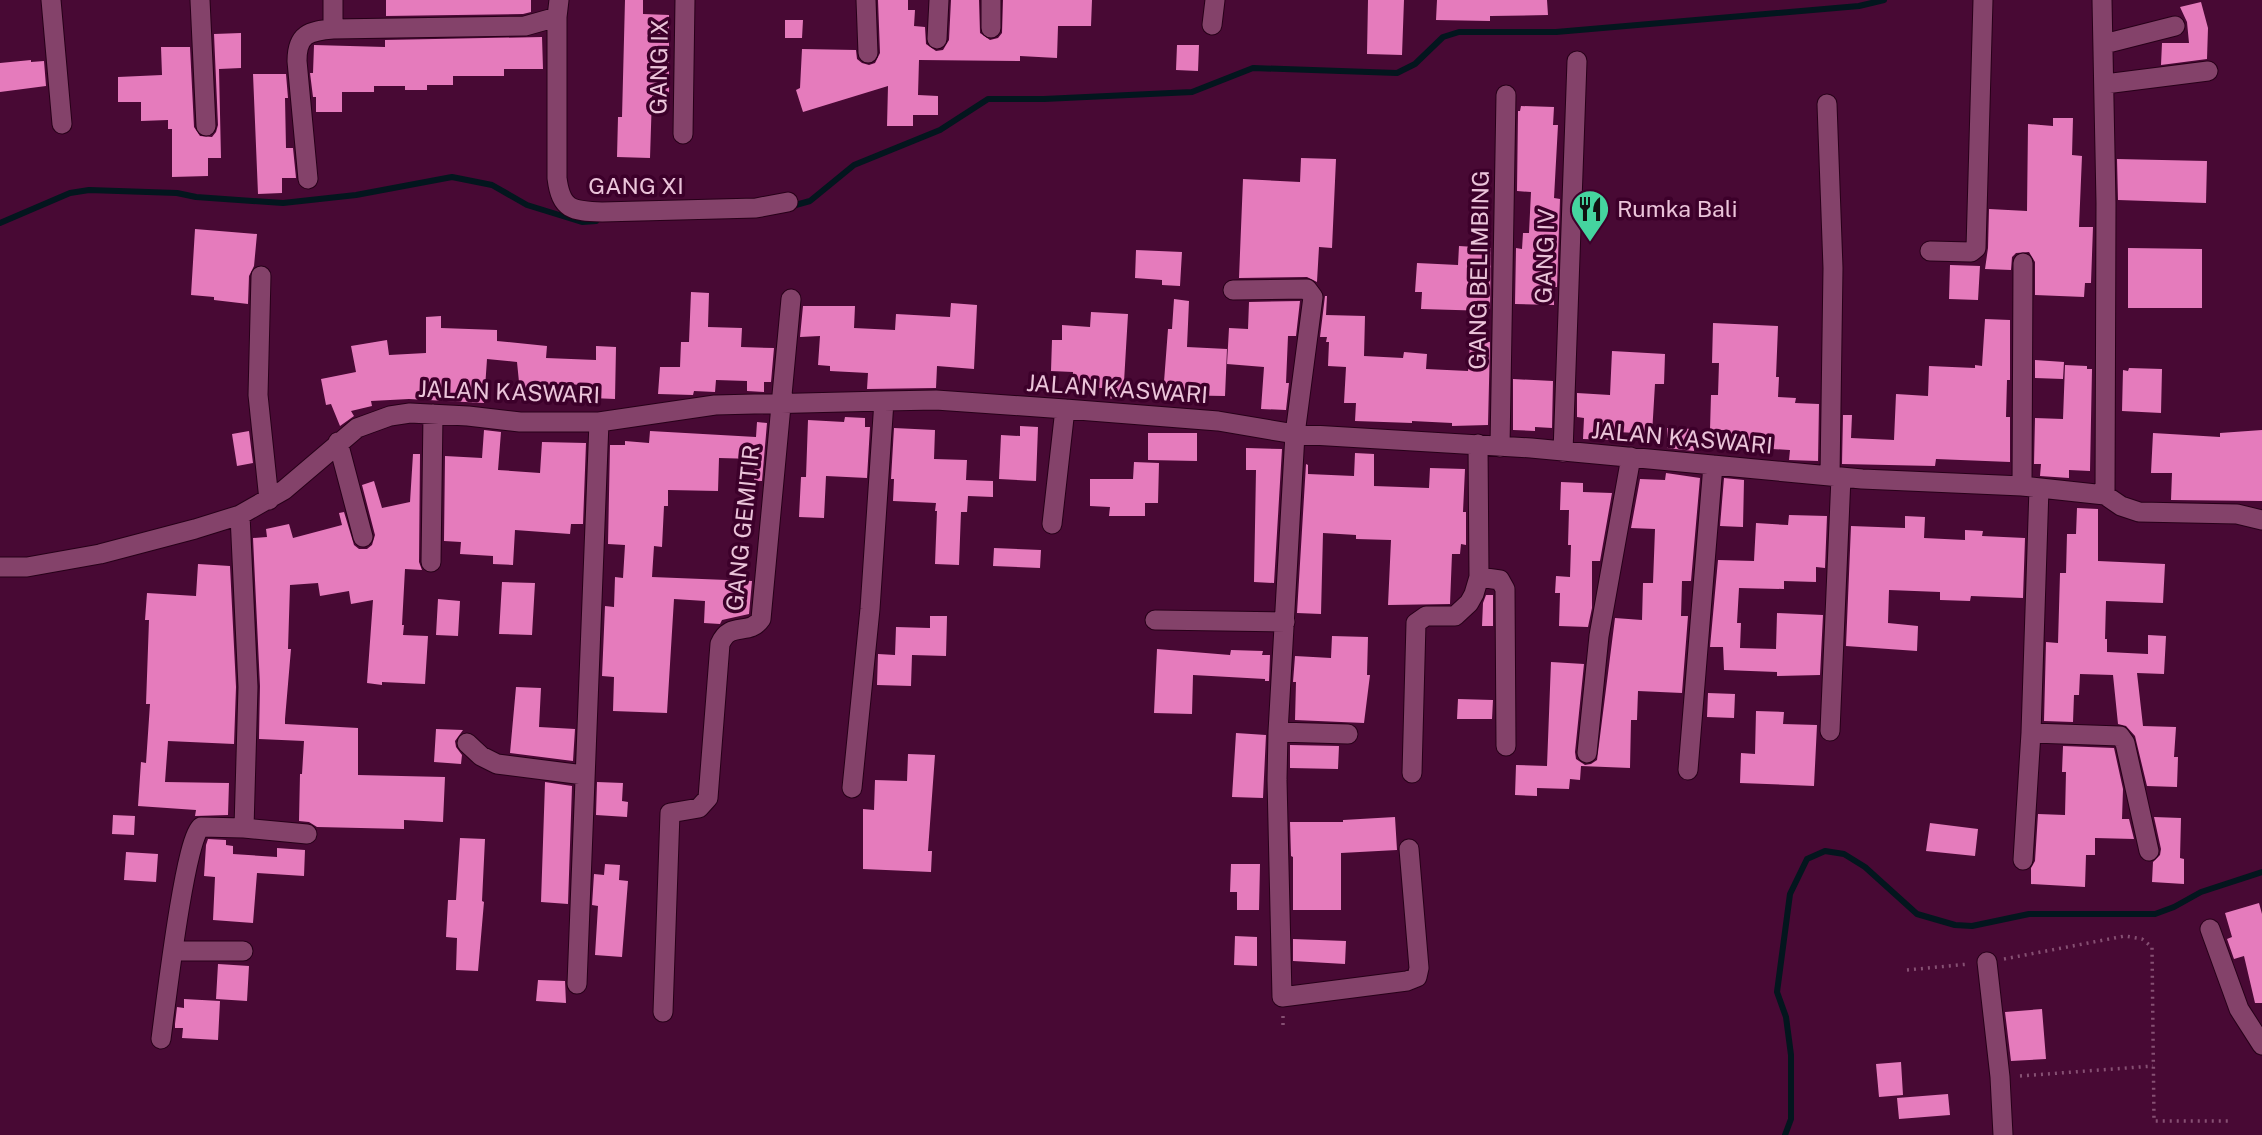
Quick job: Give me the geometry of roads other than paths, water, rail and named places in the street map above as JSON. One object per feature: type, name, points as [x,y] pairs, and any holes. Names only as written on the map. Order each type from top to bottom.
[{"type":"street","points":[[51,0],[62,124]]},
{"type":"street","points":[[200,0],[206,125]]},
{"type":"street","points":[[333,0],[333,29]]},
{"type":"street","name":"GANG IX","points":[[683,134],[685,0]]},
{"type":"street","points":[[866,0],[868,52]]},
{"type":"street","points":[[937,39],[939,0]]},
{"type":"street","points":[[991,0],[991,28]]},
{"type":"street","points":[[1212,25],[1215,0]]},
{"type":"street","points":[[1930,251],[1971,252],[1976,248],[1983,0]]},
{"type":"street","points":[[2102,0],[2107,319],[2105,495]]},
{"type":"street","points":[[308,179],[297,50],[300,40],[308,33],[333,29],[525,26],[558,9]]},
{"type":"street","name":"GANG XI","points":[[558,9],[557,178],[559,194],[568,207],[578,211],[602,212],[747,209],[788,202]]},
{"type":"street","points":[[2104,44],[2175,26]]},
{"type":"street","name":"GANG IV","points":[[1563,453],[1577,61]]},
{"type":"street","points":[[2105,84],[2208,71]]},
{"type":"street","name":"GANG BELIMBING","points":[[1500,447],[1506,95]]},
{"type":"street","points":[[1827,104],[1836,477],[1830,731]]},
{"type":"street","points":[[2023,263],[2031,487],[2031,733],[2023,860]]},
{"type":"street","points":[[261,276],[258,395],[269,500]]},
{"type":"street","points":[[1233,290],[1307,289],[1312,293],[1295,434],[1278,732],[1282,997],[1407,981],[1417,977],[1419,968],[1409,849]]},
{"type":"street","points":[[781,404],[791,299]]},
{"type":"street","name":"JALAN KASWARI","points":[[0,567],[27,567],[100,554],[240,514],[269,500],[357,428],[370,421],[410,412],[520,422],[599,422],[715,405],[884,401],[936,400],[1065,409],[1218,421],[1295,434],[1478,444],[1836,477],[2031,487],[2105,495],[2130,510],[2237,514],[2262,520]]},
{"type":"street","points":[[852,788],[870,609],[884,401]]},
{"type":"street","name":"GANG GEMITIR","points":[[663,1012],[670,813],[699,808],[708,798],[720,644],[730,630],[752,627],[761,619],[781,404]]},
{"type":"street","points":[[1052,524],[1065,409]]},
{"type":"street","points":[[431,562],[433,414]]},
{"type":"street","points":[[577,984],[599,422]]},
{"type":"street","points":[[338,442],[363,537]]},
{"type":"street","points":[[1412,773],[1416,623],[1426,616],[1455,616],[1461,612],[1469,603],[1479,578],[1478,444]]},
{"type":"street","points":[[1587,753],[1600,636],[1631,457]]},
{"type":"street","points":[[1688,770],[1713,465]]},
{"type":"street","points":[[240,514],[247,687],[244,828]]},
{"type":"street","points":[[1479,578],[1500,580],[1505,589],[1506,746]]},
{"type":"street","points":[[1155,620],[1285,622]]},
{"type":"street","points":[[1278,732],[1348,734]]},
{"type":"street","points":[[2031,733],[2120,736],[2124,743],[2149,851]]},
{"type":"street","points":[[467,743],[481,756],[497,764],[584,775]]},
{"type":"street","points":[[161,1040],[195,832],[201,827],[307,834]]},
{"type":"street","points":[[2210,929],[2239,1009],[2262,1045]]},
{"type":"street","points":[[174,951],[243,951]]},
{"type":"street","points":[[1987,962],[2000,1077],[2003,1135]]},
{"type":"waterway","points":[[792,206],[810,201],[854,165],[940,130],[988,99],[1192,92],[1253,68],[1397,73],[1415,64],[1443,37],[1459,32],[1556,32],[1859,6],[1884,0]]},
{"type":"waterway","points":[[0,223],[70,193],[89,190],[177,193],[196,197],[283,203],[356,195],[452,177],[492,185],[527,205],[582,222],[596,221]]},
{"type":"waterway","points":[[1785,1135],[1791,1119],[1791,1055],[1786,1017],[1777,992],[1790,894],[1807,859],[1825,851],[1844,854],[1865,867],[1917,914],[1955,925],[1972,926],[2029,914],[2155,914],[2201,892],[2262,872]]},
{"type":"place","name":"Rumka Bali","points":[[1590,243]]}]
